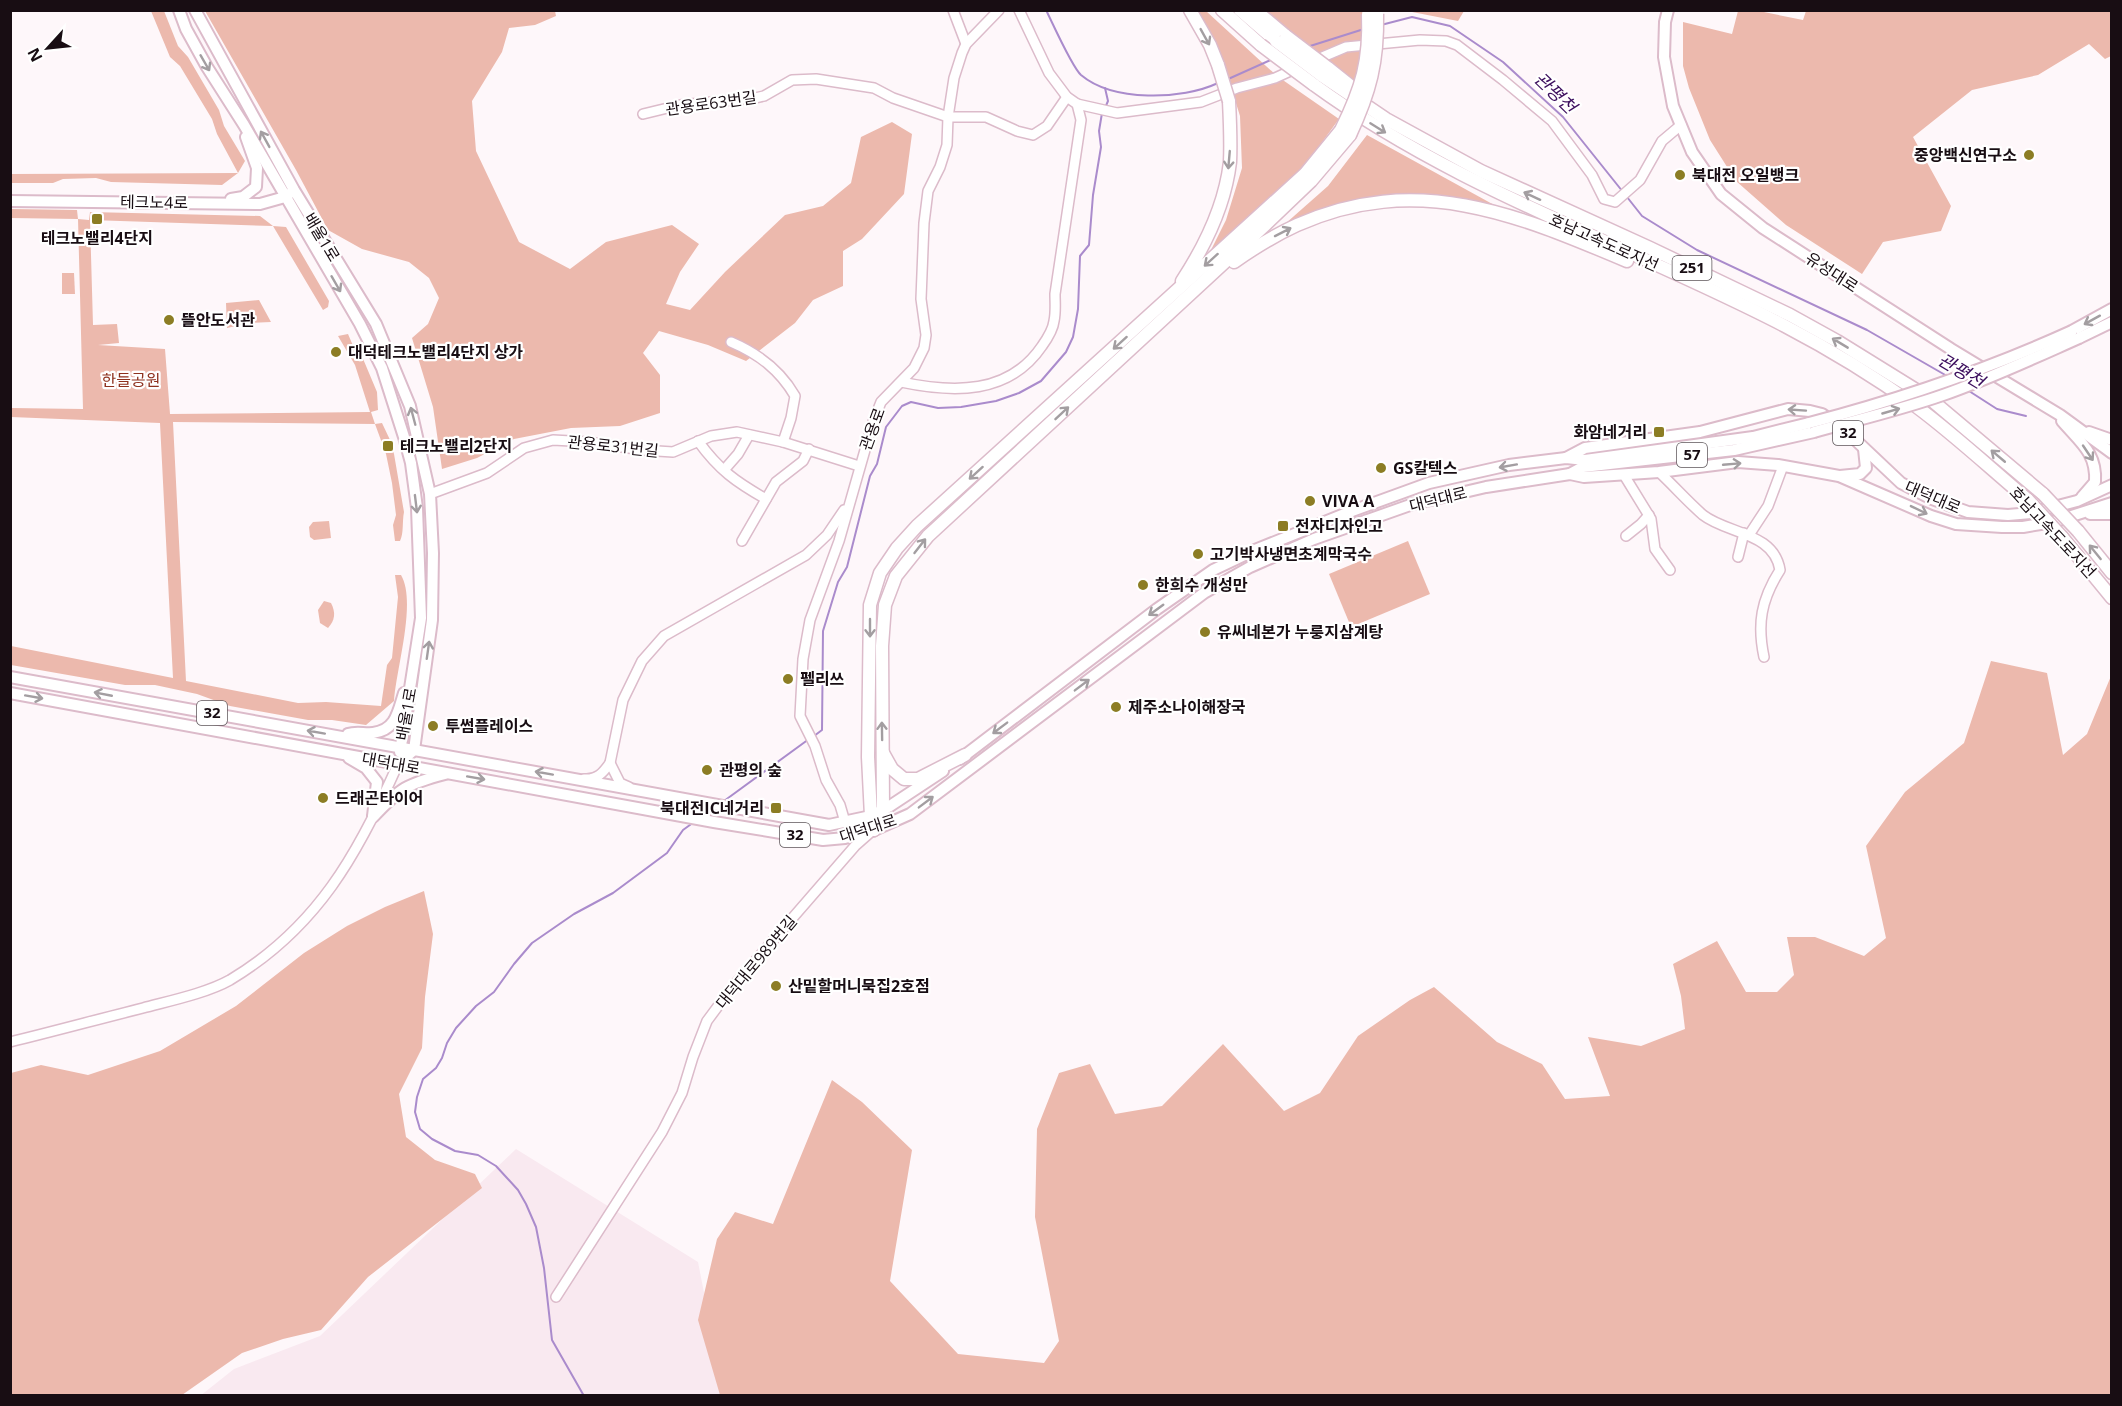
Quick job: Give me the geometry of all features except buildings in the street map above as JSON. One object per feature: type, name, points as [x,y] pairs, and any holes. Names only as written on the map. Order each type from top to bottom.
[{"type":"highway","points":[[1164,303],[1179,285],[1198,255],[1222,200],[1230,162],[1229,102],[1210,45],[1190,10]]},
{"type":"highway","name":"호남고속도로지선","points":[[1222,10],[1261,45],[1396,118],[1407,132],[1481,171],[1790,315],[1929,398],[2043,494],[2078,531],[2112,573]]},
{"type":"highway","points":[[1240,10],[1281,38]]},
{"type":"highway","points":[[1255,10],[1321,76]]},
{"type":"highway","points":[[874,830],[883,810],[882,646],[885,605],[896,576],[928,536],[1311,181],[1365,104],[1373,75],[1378,41],[1372,12]]},
{"type":"highway","name":"호남고속도로지선","points":[[1321,76],[1377,128],[1476,182],[1784,326],[1867,373],[1918,408],[2028,500],[2112,598]]},
{"type":"highway","points":[[874,830],[871,816],[868,757],[870,605],[880,573],[897,548],[917,526],[1305,174],[1346,132]]},
{"type":"highway","points":[[1198,286],[1278,234],[1319,216],[1379,202],[1438,201],[1485,208],[1555,230],[1769,326],[1784,326]]},
{"type":"highway","points":[[883,752],[892,769],[904,779],[918,778],[965,755]]},
{"type":"main road","name":"배울1로","points":[[179,10],[186,29],[207,67],[376,324],[410,406],[430,494],[434,553],[432,620],[414,750],[398,764]]},
{"type":"main road","name":"배울1로","points":[[195,10],[382,369],[406,445],[417,508],[421,618],[398,764]]},
{"type":"main road","name":"유성대로","points":[[1668,10],[1665,22],[1664,57],[1673,106],[1692,152],[1721,194],[1763,228],[1951,349],[2052,410],[2112,453]]},
{"type":"main road","points":[[222,203],[243,197],[255,187],[257,168],[247,143],[244,125]]},
{"type":"main road","name":"테크노4로","points":[[10,201],[260,204],[289,194]]},
{"type":"main road","name":"57","points":[[2076,335],[2112,309]]},
{"type":"main road","name":"57","points":[[1812,427],[1955,380],[2112,322]]},
{"type":"main road","name":"대덕대로","points":[[1566,458],[1585,448],[1700,432],[1788,409],[1822,414],[1846,431],[1901,483],[1932,499],[1968,512],[2008,515],[2031,513],[2077,501],[2112,485]]},
{"type":"main road","points":[[2052,410],[2091,454],[2095,464],[2095,482],[2077,501]]},
{"type":"main road","name":"대덕대로","points":[[10,676],[829,825],[871,816],[883,810],[954,765],[1108,645],[1213,570],[1290,535],[1429,483],[1509,465],[1566,458],[1585,460],[1812,427]]},
{"type":"main road","name":"대덕대로","points":[[1570,474],[1582,467],[1734,450],[1812,427]]},
{"type":"main road","points":[[2081,429],[2112,440]]},
{"type":"main road","points":[[1839,476],[1860,474],[1866,468],[1864,449]]},
{"type":"main road","name":"대덕대로","points":[[10,693],[823,840],[845,838],[874,830],[910,814],[1204,593],[1250,567],[1314,539],[1413,504],[1486,487],[1570,474],[1584,477],[1624,475],[1738,462],[1783,466],[1839,476],[1931,516],[1956,524],[2023,527],[2080,515],[2112,503]]},
{"type":"main road","points":[[2080,515],[2098,505],[2101,499],[2092,494]]},
{"type":"main road","name":"32","points":[[2080,515],[2112,514]]},
{"type":"main road","points":[[342,736],[356,732],[371,733],[387,729],[398,715],[405,690],[411,684]]},
{"type":"main road","points":[[101,710],[109,706],[125,708],[128,703],[125,698]]},
{"type":"main road","points":[[341,753],[366,768],[377,782],[373,817]]},
{"type":"main road","points":[[373,817],[400,790],[416,782],[448,773]]},
{"type":"street","points":[[953,10],[966,44],[999,10]]},
{"type":"street","points":[[1018,10],[1049,73],[1066,97],[1080,105],[1117,113],[1201,102],[1237,88],[1275,78],[1346,46],[1420,40],[1446,41],[1457,45],[1552,121],[1592,175],[1604,200],[1615,202],[1640,180],[1662,141],[1681,125]]},
{"type":"street","name":"관용로","points":[[845,822],[840,806],[826,780],[815,746],[800,716],[803,659],[810,620],[839,541],[859,466],[881,402],[914,368],[924,348],[926,335],[921,299],[924,223],[928,191],[940,167],[947,144],[948,117],[954,78],[966,44]]},
{"type":"street","name":"관용로63번길","points":[[643,114],[680,105],[755,98],[764,96],[792,80],[816,79],[874,88],[892,98],[948,117]]},
{"type":"street","points":[[948,117],[986,117],[1033,135],[1047,126],[1066,97]]},
{"type":"street","points":[[901,382],[928,388],[963,390],[980,387],[1020,370],[1034,358],[1054,323],[1055,294],[1081,120],[1080,105]]},
{"type":"street","points":[[731,342],[749,350],[776,369],[795,396],[783,442]]},
{"type":"street","name":"관용로31번길","points":[[430,494],[487,473],[524,448],[553,440],[673,452],[698,441],[727,432],[737,432],[809,449],[859,466]]},
{"type":"street","points":[[724,470],[738,454],[749,435]]},
{"type":"street","points":[[698,441],[708,455],[735,482],[766,500]]},
{"type":"street","points":[[742,541],[776,482],[803,461],[809,449]]},
{"type":"street","points":[[1738,557],[1747,534],[1768,506],[1783,466]]},
{"type":"street","points":[[1659,472],[1705,516],[1747,534],[1774,552],[1780,570],[1762,605],[1759,635],[1764,657]]},
{"type":"street","points":[[1624,475],[1649,515],[1653,527],[1655,549],[1670,570]]},
{"type":"street","points":[[576,779],[591,780],[602,774],[610,763],[623,700],[642,662],[664,636],[806,555],[841,516],[852,495]]},
{"type":"street","points":[[1626,536],[1649,515]]},
{"type":"street","points":[[826,535],[839,541]]},
{"type":"street","points":[[610,763],[620,783],[633,789]]},
{"type":"street","points":[[10,1042],[180,998],[228,981],[293,934],[329,892],[373,817],[398,764]]},
{"type":"street","name":"대덕대로989번길","points":[[556,1297],[662,1132],[682,1093],[707,1021],[730,990],[855,846],[874,830]]},
{"type":"shaded area","points":[[516,1149],[698,1262],[724,1395],[200,1396],[234,1369],[320,1336]]},
{"type":"green space","points":[[151,11],[164,11],[178,46],[188,57],[219,110],[224,126],[245,161],[238,173],[217,134],[212,119],[180,66],[170,57]]},
{"type":"green space","points":[[205,11],[555,11],[556,16],[535,25],[509,28],[502,52],[472,101],[476,151],[519,242],[570,269],[606,242],[672,225],[699,244],[680,272],[666,304],[690,310],[725,272],[785,215],[823,206],[851,183],[861,137],[892,122],[912,134],[904,194],[862,239],[843,251],[843,286],[813,300],[795,323],[746,361],[708,345],[659,331],[643,353],[660,375],[660,413],[620,426],[571,428],[514,439],[477,458],[442,469],[433,407],[412,338],[428,324],[439,298],[429,278],[409,262],[362,249],[328,230]]},
{"type":"green space","points":[[1196,11],[1206,11],[1277,76],[1339,119],[1301,171],[1206,260],[1226,220],[1242,168],[1240,116],[1221,55]]},
{"type":"green space","points":[[1266,11],[1363,11],[1364,42],[1320,56]]},
{"type":"green space","points":[[1407,11],[1464,11],[1458,21]]},
{"type":"green space","points":[[1738,11],[1759,11],[1803,20],[1806,11],[2111,11],[2111,56],[2105,59],[2089,44],[2038,75],[1972,90],[1913,137],[1951,206],[1941,231],[1883,242],[1862,274],[1786,225],[1736,181],[1710,140],[1689,88],[1683,66],[1683,22],[1732,34]]},
{"type":"green space","points":[[1347,49],[1364,50],[1357,88],[1321,60]]},
{"type":"green space","points":[[1367,135],[1496,206],[1431,196],[1391,195],[1351,203],[1285,224],[1328,186]]},
{"type":"green space","points":[[238,173],[222,185],[111,182],[96,178],[63,179],[53,183],[11,183],[11,174]]},
{"type":"green space","points":[[11,209],[77,210],[78,219],[11,218]]},
{"type":"green space","name":"한들공원","points":[[90,212],[260,216],[273,226],[90,220],[93,325],[117,324],[119,343],[98,345],[165,349],[170,414],[370,412],[355,365],[338,336],[348,334],[354,348],[361,354],[377,392],[378,410],[371,412],[375,424],[173,422],[186,681],[298,703],[326,702],[381,706],[387,665],[392,658],[398,597],[395,575],[401,575],[407,602],[394,701],[366,725],[332,720],[308,720],[230,706],[197,694],[155,685],[125,685],[11,665],[11,646],[173,678],[160,423],[11,417],[11,408],[83,409],[78,219],[89,220]]},
{"type":"green space","points":[[273,226],[286,227],[329,301],[328,307],[323,310]]},
{"type":"green space","points":[[62,273],[74,273],[75,294],[62,294]]},
{"type":"green space","points":[[259,300],[271,322],[249,323],[227,328],[226,303]]},
{"type":"green space","points":[[382,423],[394,454],[404,512],[400,541],[395,541],[393,525],[396,515],[392,483],[386,454],[375,424]]},
{"type":"green space","points":[[329,521],[331,538],[314,540],[310,537],[309,527],[313,522]]},
{"type":"green space","points":[[1408,541],[1430,594],[1351,627],[1329,574]]},
{"type":"green space","points":[[324,601],[331,603],[334,610],[332,622],[328,628],[320,623],[318,610]]},
{"type":"green space","points":[[1991,661],[2047,673],[2063,755],[2087,734],[2111,676],[2111,1395],[720,1395],[698,1320],[717,1239],[735,1212],[773,1224],[832,1080],[862,1102],[912,1150],[890,1281],[958,1354],[1044,1363],[1059,1341],[1035,1217],[1037,1129],[1059,1073],[1090,1064],[1115,1114],[1162,1106],[1223,1044],[1284,1111],[1320,1093],[1358,1036],[1410,1000],[1434,987],[1497,1042],[1542,1064],[1565,1099],[1610,1096],[1588,1037],[1641,1046],[1685,1029],[1681,996],[1673,964],[1717,941],[1746,992],[1777,992],[1794,975],[1787,937],[1815,937],[1864,956],[1886,938],[1866,846],[1905,792],[1964,743]]},
{"type":"green space","points":[[424,891],[433,934],[425,997],[422,1048],[399,1094],[406,1137],[435,1160],[475,1174],[482,1188],[368,1277],[321,1330],[283,1339],[242,1353],[182,1395],[11,1395],[11,1073],[41,1065],[88,1075],[160,1051],[236,1006],[304,953],[347,926]]},
{"type":"waterway","name":"관평천","points":[[1046,10],[1077,70],[1095,84],[1111,90],[1148,96],[1186,93],[1218,83]]},
{"type":"waterway","name":"관평천","points":[[1381,25],[1412,17],[1450,26],[1503,62],[1563,117],[1623,192]]},
{"type":"waterway","name":"관평천","points":[[1307,47],[1364,29]]},
{"type":"waterway","name":"관평천","points":[[1226,80],[1273,59]]},
{"type":"waterway","points":[[1105,88],[1108,101],[1105,108]]},
{"type":"waterway","points":[[814,736],[822,730],[823,631],[838,582],[847,567],[870,476],[877,464],[886,427],[902,406],[911,402],[938,408],[961,407],[996,401],[1019,393],[1041,381],[1066,352],[1073,337],[1078,309],[1080,256],[1089,245],[1093,195],[1101,147],[1099,131],[1102,113]]},
{"type":"waterway","name":"관평천","points":[[1627,197],[1642,216],[1697,250],[1867,330],[1947,376]]},
{"type":"waterway","name":"관평천","points":[[1969,391],[1997,409],[2026,416]]},
{"type":"waterway","points":[[724,801],[809,739]]},
{"type":"waterway","points":[[702,817],[714,808]]},
{"type":"waterway","points":[[584,1396],[552,1340],[544,1268],[536,1227],[526,1204],[518,1190],[496,1166],[478,1155],[455,1151],[432,1139],[420,1129],[415,1112],[417,1097],[423,1079],[436,1068],[456,1028],[476,1006],[494,992],[532,943],[574,914],[613,893],[667,853],[683,830],[694,822]]},
{"type":"place","name":"중앙백신연구소","points":[[2029,155]]},
{"type":"place","name":"북대전 오일뱅크","points":[[1680,175]]},
{"type":"place","name":"테크노밸리4단지","points":[[97,219]]},
{"type":"place","name":"뜰안도서관","points":[[169,320]]},
{"type":"place","name":"대덕테크노밸리4단지 상가","points":[[336,352]]},
{"type":"place","name":"화암네거리","points":[[1659,432]]},
{"type":"place","name":"테크노밸리2단지","points":[[388,446]]},
{"type":"place","name":"GS칼텍스","points":[[1381,468]]},
{"type":"place","name":"VIVA A","points":[[1310,501]]},
{"type":"place","name":"전자디자인고","points":[[1283,526]]},
{"type":"place","name":"고기박사냉면초계막국수","points":[[1198,554]]},
{"type":"place","name":"한희수 개성만","points":[[1143,585]]},
{"type":"place","name":"유씨네본가 누룽지삼계탕","points":[[1205,632]]},
{"type":"place","name":"펠리쓰","points":[[788,679]]},
{"type":"place","name":"제주소나이해장국","points":[[1116,707]]},
{"type":"place","name":"투썸플레이스","points":[[433,726]]},
{"type":"place","name":"관평의 숲","points":[[707,770]]},
{"type":"place","name":"드래곤타이어","points":[[323,798]]},
{"type":"place","name":"북대전IC네거리","points":[[776,808]]},
{"type":"place","name":"산밑할머니묵집2호점","points":[[776,986]]}]
